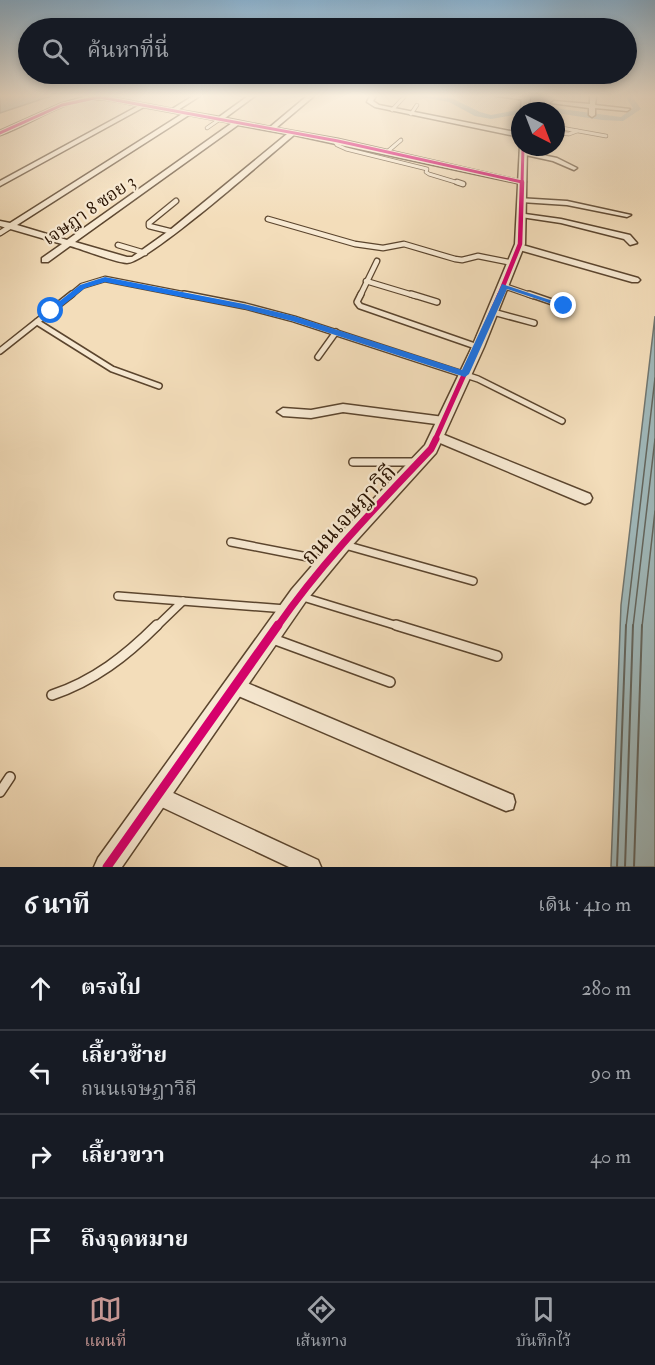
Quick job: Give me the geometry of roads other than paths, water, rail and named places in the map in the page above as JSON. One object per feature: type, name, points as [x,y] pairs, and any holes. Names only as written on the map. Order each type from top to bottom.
[{"type":"street","points":[[0,184],[87,136]]},
{"type":"street","points":[[11,226],[151,136]]},
{"type":"street","name":"เจษฎา 8 ซอย 3","points":[[45,260],[218,136]]},
{"type":"street","points":[[0,223],[127,260],[145,253],[173,232],[287,136]]},
{"type":"street","points":[[315,136],[387,152],[522,199],[561,221],[627,237],[633,243]]},
{"type":"street","name":"ถนนเจษฎาวิถี","points":[[108,867],[294,602],[342,544],[421,462],[440,429],[478,347],[516,255],[522,199],[523,156]]},
{"type":"street","points":[[544,156],[574,168]]},
{"type":"street","points":[[522,199],[567,203],[627,215]]},
{"type":"street","points":[[516,255],[635,280]]},
{"type":"street","points":[[283,412],[311,414],[343,408],[440,429],[585,498]]},
{"type":"street","points":[[235,686],[506,802]]},
{"type":"street","points":[[158,795],[311,867]]},
{"type":"lane","points":[[334,140],[337,145],[346,149],[427,169],[426,172],[429,174],[463,184]]},
{"type":"lane","points":[[387,152],[400,140]]},
{"type":"lane","points":[[173,232],[149,226],[149,223],[177,201]]},
{"type":"lane","points":[[268,219],[374,248],[404,244],[462,260],[478,256],[516,255]]},
{"type":"lane","points":[[0,233],[11,226]]},
{"type":"lane","points":[[118,245],[145,253]]},
{"type":"lane","points":[[376,261],[357,303],[360,306],[478,347]]},
{"type":"lane","points":[[0,351],[82,286],[105,279],[244,306],[336,332],[465,374],[490,384],[562,421]]},
{"type":"lane","points":[[366,281],[437,302]]},
{"type":"lane","points":[[504,286],[564,306]]},
{"type":"lane","points":[[493,312],[534,323]]},
{"type":"lane","points":[[37,321],[112,369],[159,386]]},
{"type":"lane","points":[[318,357],[336,332]]},
{"type":"lane","points":[[353,462],[421,462]]},
{"type":"lane","points":[[231,542],[327,561]]},
{"type":"lane","points":[[342,544],[473,581]]},
{"type":"lane","points":[[118,596],[183,601],[294,602],[497,656]]},
{"type":"lane","points":[[52,695],[70,691],[110,667],[183,601]]},
{"type":"lane","points":[[269,637],[390,682]]},
{"type":"lane","points":[[0,792],[10,777]]},
{"type":"water","points":[[655,316],[655,867],[611,867],[621,605]]}]
